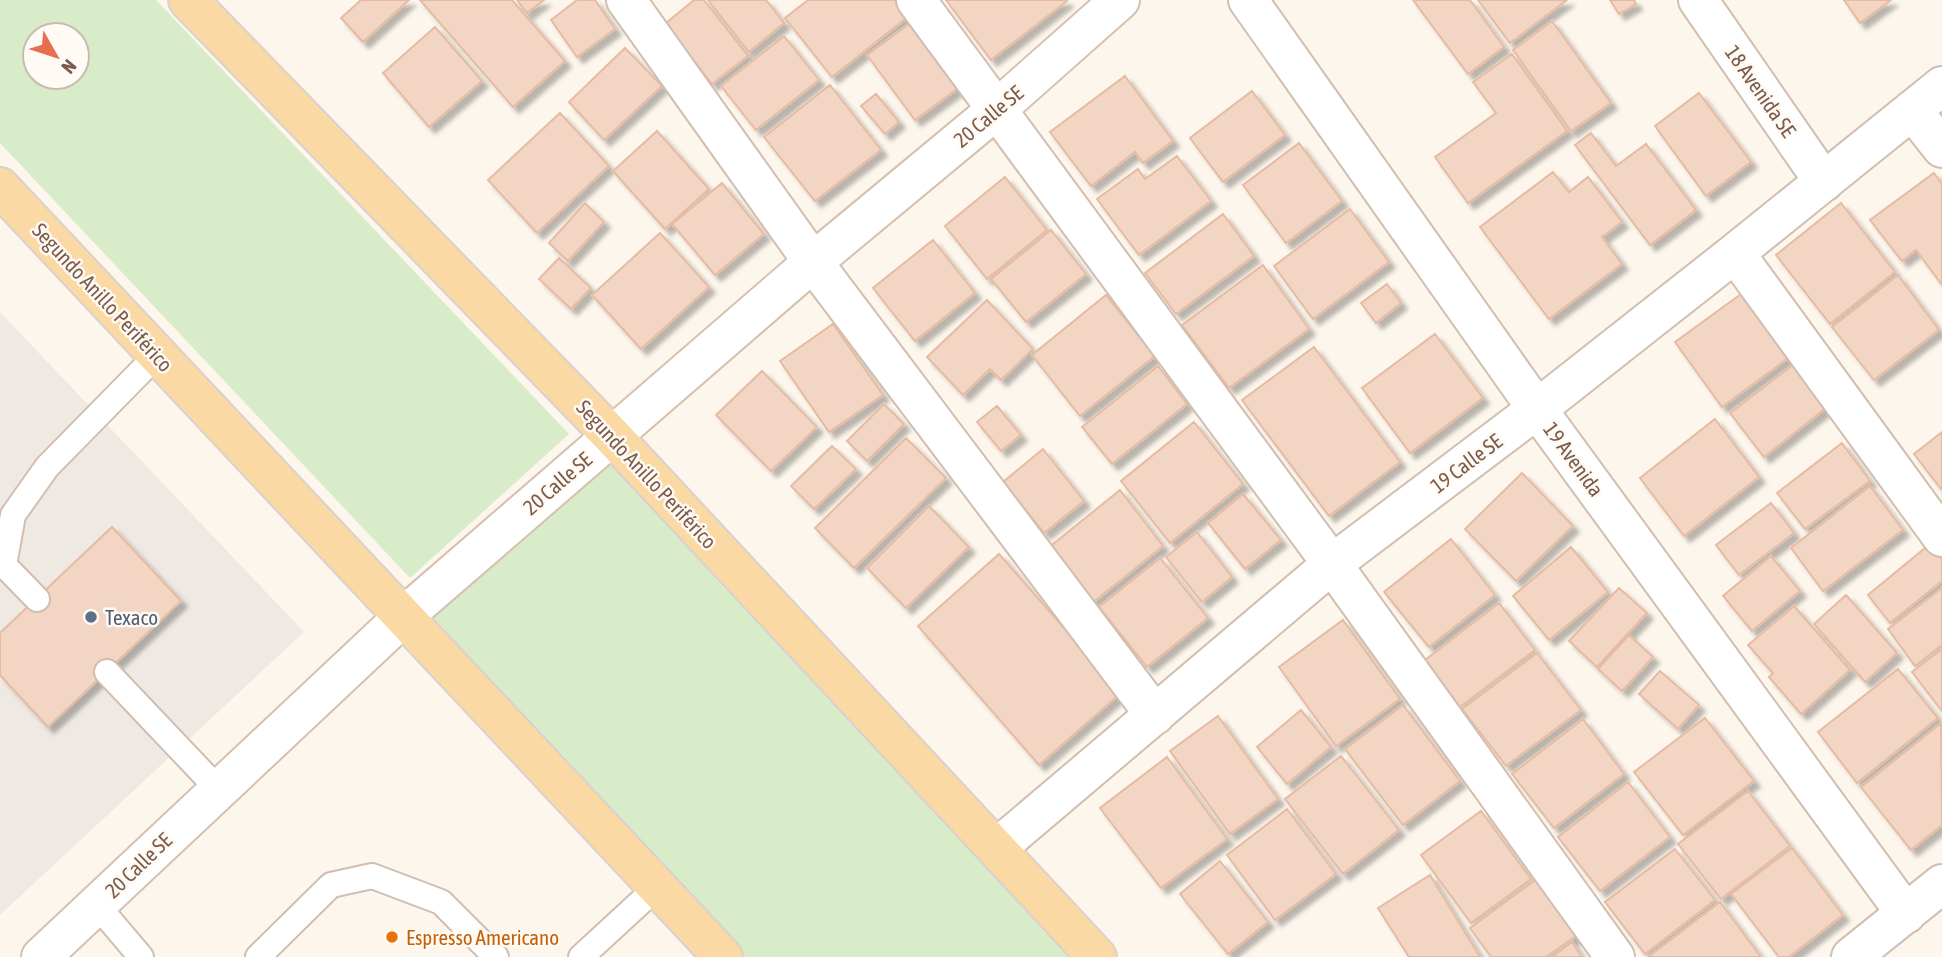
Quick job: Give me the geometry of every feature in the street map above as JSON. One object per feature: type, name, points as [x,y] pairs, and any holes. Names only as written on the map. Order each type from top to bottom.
[{"type":"main road","name":"Segundo Anillo Periférico","points":[[188,0],[612,436],[1097,957]]},
{"type":"main road","name":"Segundo Anillo Periférico","points":[[0,187],[723,957]]},
{"type":"street","points":[[625,0],[813,262],[1155,715]]},
{"type":"street","points":[[916,0],[1332,564],[1615,957]]},
{"type":"street","name":"20 Calle SE","points":[[41,957],[403,617],[813,262],[996,110],[1120,0]]},
{"type":"street","name":"19 Avenida","points":[[1248,0],[1537,409],[1906,914]]},
{"type":"street","name":"18 Avenida SE","points":[[1698,0],[1825,181]]},
{"type":"street","name":"19 Calle SE","points":[[997,848],[1332,564],[1537,409],[1942,86]]},
{"type":"street","points":[[1912,110],[1942,148]]},
{"type":"street","points":[[1735,253],[1942,537]]},
{"type":"street","points":[[1851,957],[1942,884]]},
{"type":"lane","points":[[37,599],[4,565],[13,515],[47,467],[157,355]]},
{"type":"lane","points":[[107,672],[218,789]]},
{"type":"lane","points":[[258,957],[331,886],[372,876],[441,902],[496,957]]},
{"type":"lane","points":[[582,957],[657,887]]},
{"type":"lane","points":[[97,905],[141,957]]},
{"type":"shaded area","points":[[0,312],[304,632],[0,915]]},
{"type":"green space","points":[[0,0],[156,0],[569,434],[410,578],[0,143]]},
{"type":"green space","points":[[613,450],[1092,957],[723,957],[416,616]]},
{"type":"building","points":[[361,0],[409,0],[363,42],[341,18]]},
{"type":"building","points":[[420,0],[512,0],[565,61],[513,107]]},
{"type":"building","points":[[517,0],[544,0],[527,13]]},
{"type":"building","points":[[577,0],[595,0],[615,29],[577,57],[551,20]]},
{"type":"building","points":[[694,0],[704,0],[748,56],[712,84],[665,24]]},
{"type":"building","points":[[708,0],[766,0],[784,23],[749,52]]},
{"type":"building","points":[[808,0],[896,0],[909,16],[832,77],[785,18]]},
{"type":"building","points":[[946,0],[1066,0],[1067,1],[991,60]]},
{"type":"building","points":[[1413,0],[1470,0],[1504,47],[1468,74]]},
{"type":"building","points":[[1478,0],[1567,0],[1510,43]]},
{"type":"building","points":[[1610,0],[1634,0],[1636,4],[1619,14]]},
{"type":"building","points":[[1844,0],[1891,0],[1860,23]]},
{"type":"building","points":[[1552,21],[1611,103],[1571,131],[1513,50]]},
{"type":"building","points":[[909,24],[957,89],[915,120],[867,55]]},
{"type":"building","points":[[435,27],[482,81],[429,127],[383,73]]},
{"type":"building","points":[[784,36],[819,80],[756,130],[721,86]]},
{"type":"building","points":[[625,48],[662,86],[604,140],[569,102]]},
{"type":"building","points":[[1512,54],[1567,131],[1468,203],[1435,157],[1496,113],[1473,82]]},
{"type":"building","points":[[1125,76],[1173,141],[1143,163],[1135,152],[1091,186],[1050,132]]},
{"type":"building","points":[[830,85],[881,150],[815,201],[764,137]]},
{"type":"building","points":[[1252,91],[1285,135],[1223,182],[1190,138]]},
{"type":"building","points":[[1699,93],[1751,162],[1706,196],[1655,126]]},
{"type":"building","points":[[876,94],[899,122],[885,134],[861,106]]},
{"type":"building","points":[[560,113],[609,166],[537,233],[488,180]]},
{"type":"building","points":[[657,131],[709,189],[665,229],[613,171]]},
{"type":"building","points":[[1591,133],[1616,166],[1646,144],[1696,210],[1650,245],[1575,145]]},
{"type":"building","points":[[1299,143],[1342,201],[1286,243],[1243,185]]},
{"type":"building","points":[[1177,156],[1211,201],[1139,255],[1097,199],[1138,169],[1145,179]]},
{"type":"building","points":[[1553,172],[1569,192],[1588,177],[1622,222],[1602,237],[1622,264],[1549,319],[1480,227]]},
{"type":"building","points":[[1934,173],[1942,184],[1942,285],[1916,250],[1902,261],[1870,220]]},
{"type":"building","points":[[1005,177],[1047,230],[987,279],[945,226]]},
{"type":"building","points":[[722,183],[764,234],[715,275],[672,224]]},
{"type":"building","points":[[585,203],[604,222],[568,261],[549,243]]},
{"type":"building","points":[[1841,203],[1895,272],[1830,324],[1776,255]]},
{"type":"building","points":[[1350,209],[1389,262],[1313,319],[1274,266]]},
{"type":"building","points":[[1223,214],[1254,256],[1176,314],[1145,273]]},
{"type":"building","points":[[1051,230],[1086,274],[1026,322],[991,279]]},
{"type":"building","points":[[660,233],[709,287],[641,349],[592,295]]},
{"type":"building","points":[[933,240],[975,293],[915,341],[873,288]]},
{"type":"building","points":[[559,258],[591,288],[571,309],[539,279]]},
{"type":"building","points":[[1263,265],[1309,329],[1229,388],[1182,325]]},
{"type":"building","points":[[1898,275],[1939,330],[1874,380],[1832,327]]},
{"type":"building","points":[[1387,284],[1401,303],[1376,323],[1361,303]]},
{"type":"building","points":[[1744,292],[1791,356],[1722,407],[1675,342]]},
{"type":"building","points":[[1106,295],[1155,356],[1080,416],[1032,355]]},
{"type":"building","points":[[987,300],[1033,349],[1001,380],[990,369],[963,395],[927,357]]},
{"type":"building","points":[[833,324],[883,395],[829,432],[780,361]]},
{"type":"building","points":[[1435,334],[1483,398],[1410,453],[1362,388]]},
{"type":"building","points":[[1314,347],[1400,462],[1329,516],[1242,400]]},
{"type":"building","points":[[1798,361],[1831,404],[1764,457],[1730,413]]},
{"type":"building","points":[[1158,366],[1187,404],[1112,464],[1082,427]]},
{"type":"building","points":[[762,371],[817,427],[771,471],[716,415]]},
{"type":"building","points":[[884,404],[904,424],[867,461],[847,441]]},
{"type":"building","points":[[997,406],[1021,435],[1001,451],[977,422]]},
{"type":"building","points":[[1715,419],[1759,477],[1684,536],[1640,478]]},
{"type":"building","points":[[1194,422],[1243,484],[1170,543],[1121,481]]},
{"type":"building","points":[[1942,432],[1942,490],[1914,454]]},
{"type":"building","points":[[906,438],[946,478],[854,568],[815,528]]},
{"type":"building","points":[[1842,443],[1870,481],[1805,529],[1777,493]]},
{"type":"building","points":[[832,446],[856,469],[814,509],[791,486]]},
{"type":"building","points":[[1043,449],[1084,501],[1044,533],[1003,482]]},
{"type":"building","points":[[1522,473],[1573,526],[1516,581],[1465,529]]},
{"type":"building","points":[[1870,486],[1903,530],[1823,591],[1791,548]]},
{"type":"building","points":[[1120,490],[1163,546],[1091,604],[1047,549]]},
{"type":"building","points":[[1243,494],[1281,540],[1245,569],[1208,523]]},
{"type":"building","points":[[1771,503],[1794,533],[1739,575],[1716,545]]},
{"type":"building","points":[[929,506],[969,547],[906,608],[867,568]]},
{"type":"building","name":"Texaco","points":[[112,527],[181,601],[48,727],[0,675],[0,633]]},
{"type":"building","points":[[1197,532],[1232,577],[1202,602],[1166,557]]},
{"type":"building","points":[[1451,539],[1495,595],[1429,647],[1384,592]]},
{"type":"building","points":[[1930,544],[1942,559],[1942,581],[1890,623],[1868,595]]},
{"type":"building","points":[[1571,547],[1608,592],[1549,640],[1513,596]]},
{"type":"building","points":[[999,554],[1121,693],[1039,765],[918,626]]},
{"type":"building","points":[[1771,556],[1800,591],[1752,631],[1723,596]]},
{"type":"building","points":[[1160,558],[1208,618],[1147,667],[1099,607]]},
{"type":"building","points":[[1619,588],[1647,613],[1597,667],[1569,641]]},
{"type":"building","points":[[1942,588],[1942,645],[1915,666],[1888,629]]},
{"type":"building","points":[[1846,595],[1897,653],[1865,682],[1814,624]]},
{"type":"building","points":[[1499,603],[1535,650],[1460,707],[1425,660]]},
{"type":"building","points":[[1794,606],[1850,670],[1801,714],[1769,677],[1773,673],[1748,645]]},
{"type":"building","points":[[1343,620],[1400,699],[1336,746],[1279,667]]},
{"type":"building","points":[[1629,635],[1653,657],[1622,691],[1598,669]]},
{"type":"building","points":[[1942,649],[1942,711],[1912,672]]},
{"type":"building","points":[[1537,653],[1581,710],[1506,766],[1462,709]]},
{"type":"building","points":[[1898,669],[1938,718],[1857,783],[1818,732]]},
{"type":"building","points":[[1660,671],[1699,705],[1678,729],[1639,694]]},
{"type":"building","points":[[1403,705],[1460,781],[1403,825],[1345,749]]},
{"type":"building","points":[[1301,710],[1331,747],[1287,784],[1257,747]]},
{"type":"building","points":[[1218,716],[1278,799],[1230,834],[1170,751]]},
{"type":"building","points":[[1705,718],[1754,781],[1683,835],[1634,772]]},
{"type":"building","points":[[1583,719],[1624,774],[1554,828],[1512,774]]},
{"type":"building","points":[[1941,723],[1942,825],[1911,850],[1861,787]]},
{"type":"building","points":[[1341,756],[1399,830],[1343,874],[1285,799]]},
{"type":"building","points":[[1167,757],[1227,839],[1161,888],[1100,808]]},
{"type":"building","points":[[1628,782],[1670,837],[1600,891],[1558,837]]},
{"type":"building","points":[[1748,791],[1790,846],[1721,899],[1678,844]]},
{"type":"building","points":[[1287,809],[1336,874],[1275,920],[1227,855]]},
{"type":"building","points":[[1481,811],[1531,879],[1471,923],[1421,855]]},
{"type":"building","points":[[1792,848],[1843,915],[1789,957],[1779,957],[1731,894]]},
{"type":"building","points":[[1675,849],[1715,900],[1645,954],[1605,902]]},
{"type":"building","points":[[1220,861],[1268,922],[1228,954],[1180,894]]},
{"type":"building","points":[[1430,875],[1480,957],[1409,957],[1378,908]]},
{"type":"building","points":[[1535,880],[1576,936],[1546,957],[1491,957],[1470,928]]},
{"type":"building","points":[[1720,902],[1761,957],[1648,957]]},
{"type":"building","points":[[1572,942],[1582,957],[1552,957]]},
{"type":"place","name":"Texaco","points":[[91,617]]},
{"type":"place","name":"Espresso Americano","points":[[392,937]]}]
